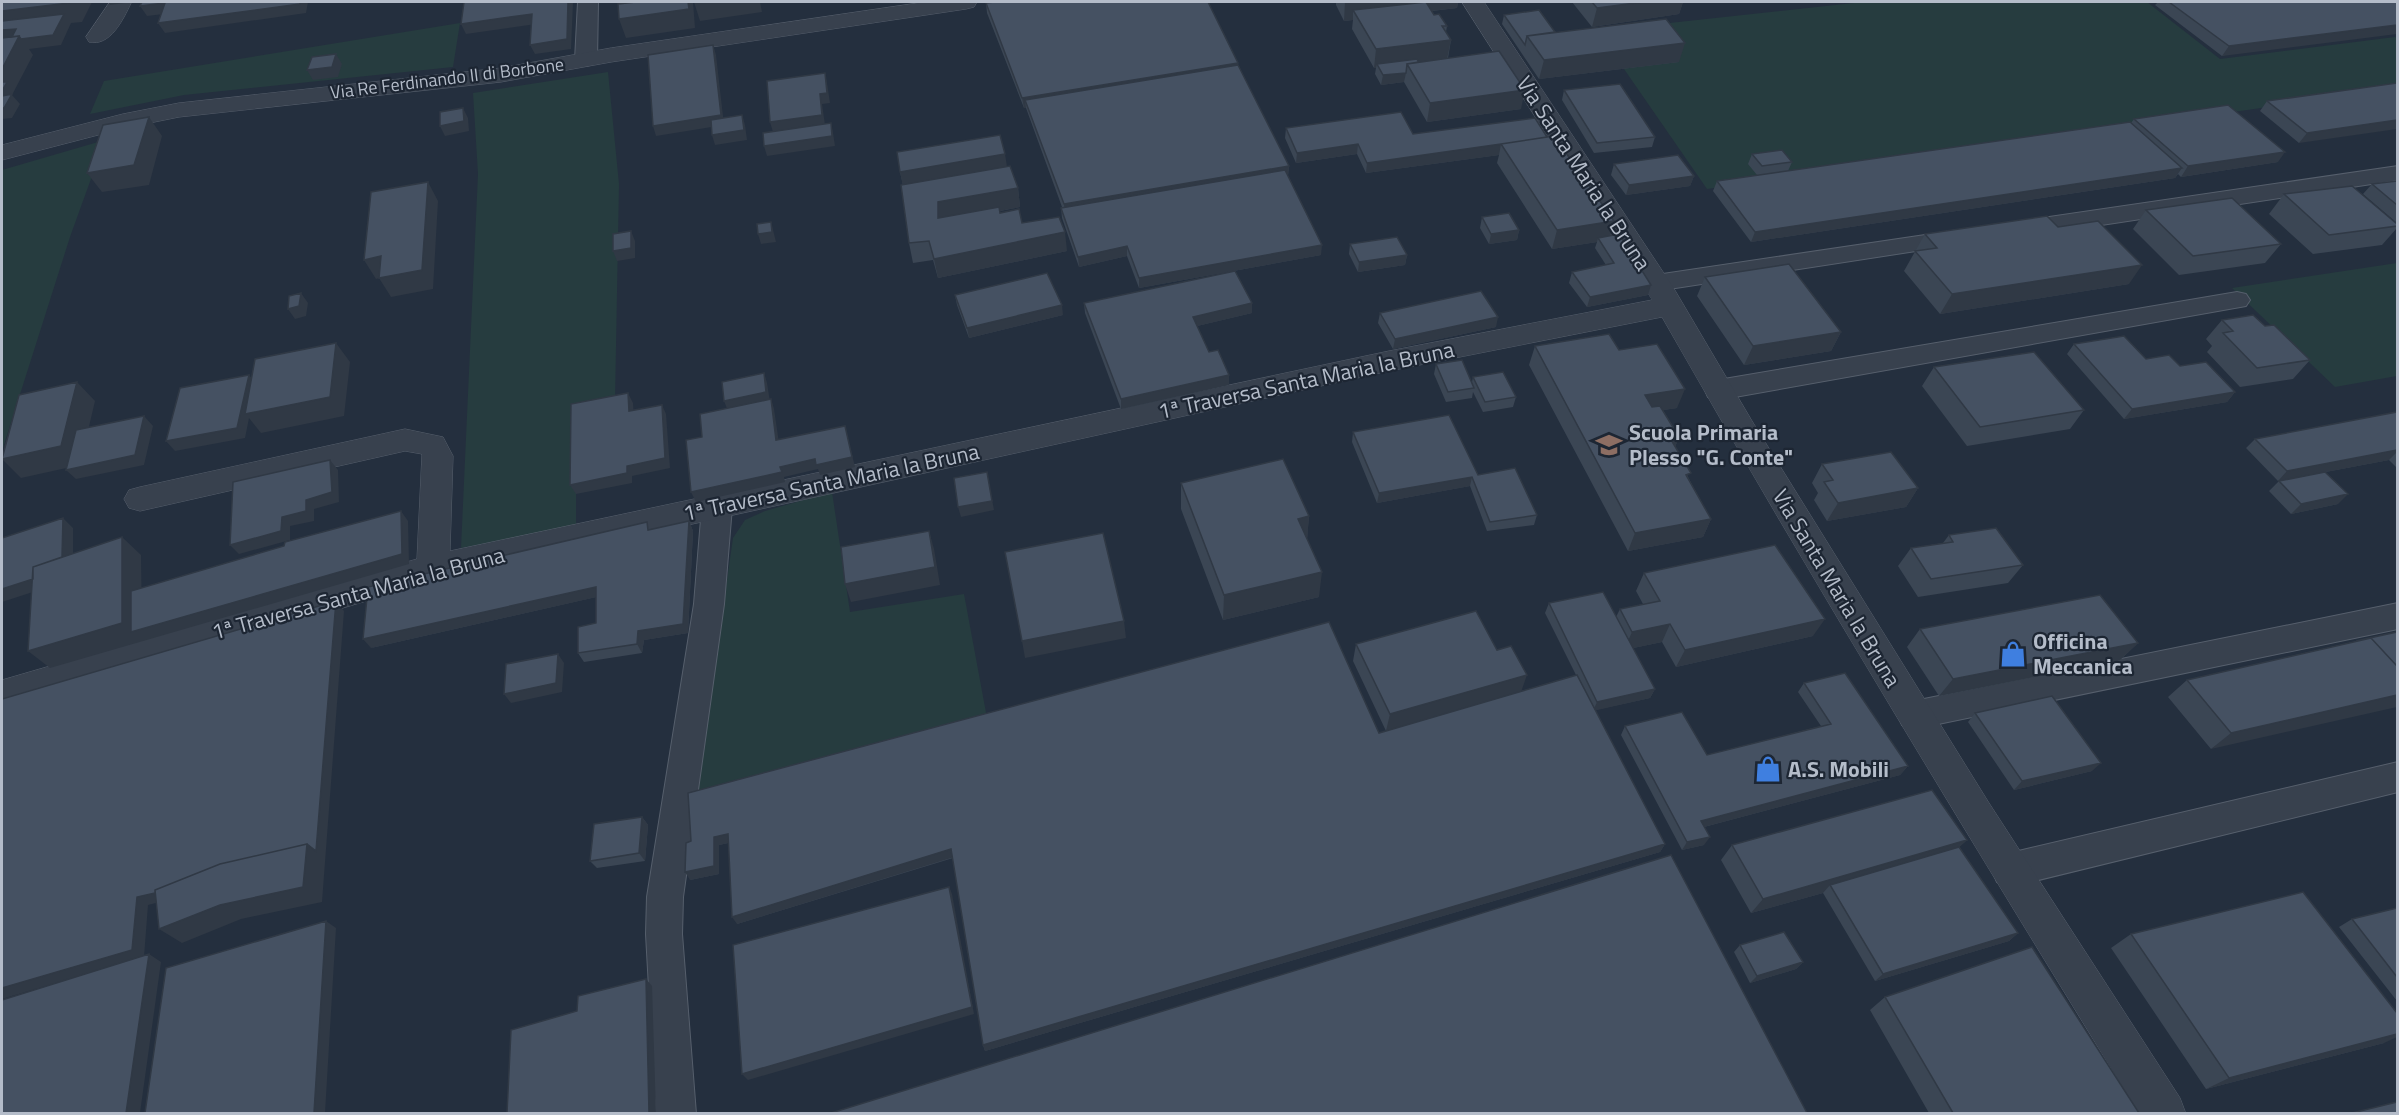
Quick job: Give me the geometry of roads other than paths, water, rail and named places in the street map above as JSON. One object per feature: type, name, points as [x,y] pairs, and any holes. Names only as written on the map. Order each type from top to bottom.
[{"type":"street","name":"Via Re Ferdinando II di Borbone","points":[[2,153],[123,121],[179,110],[501,75],[966,2]]},
{"type":"street","name":"Via Santa Maria la Bruna","points":[[1473,2],[1663,295],[1914,715],[2164,1113]]},
{"type":"street","points":[[96,38],[115,14],[120,3]]},
{"type":"street","name":"1ª Traversa Santa Maria la Bruna","points":[[2,695],[99,664],[433,568],[1389,361],[1663,295]]},
{"type":"street","points":[[141,498],[405,440],[432,445],[438,456],[433,568]]},
{"type":"lane","points":[[586,60],[588,2]]},
{"type":"lane","points":[[1663,295],[1992,233],[2397,173]]},
{"type":"lane","points":[[1718,390],[2237,300]]},
{"type":"lane","points":[[676,1113],[664,934],[665,897],[709,604],[717,507]]},
{"type":"lane","points":[[1914,715],[2397,616]]},
{"type":"lane","points":[[2010,870],[2397,777]]},
{"type":"place","name":"Scuola Primaria Plesso \"G. Conte\"","points":[[1609,445]]},
{"type":"place","name":"Officina Meccanica","points":[[2013,654]]},
{"type":"place","name":"A.S. Mobili","points":[[1768,769]]}]
